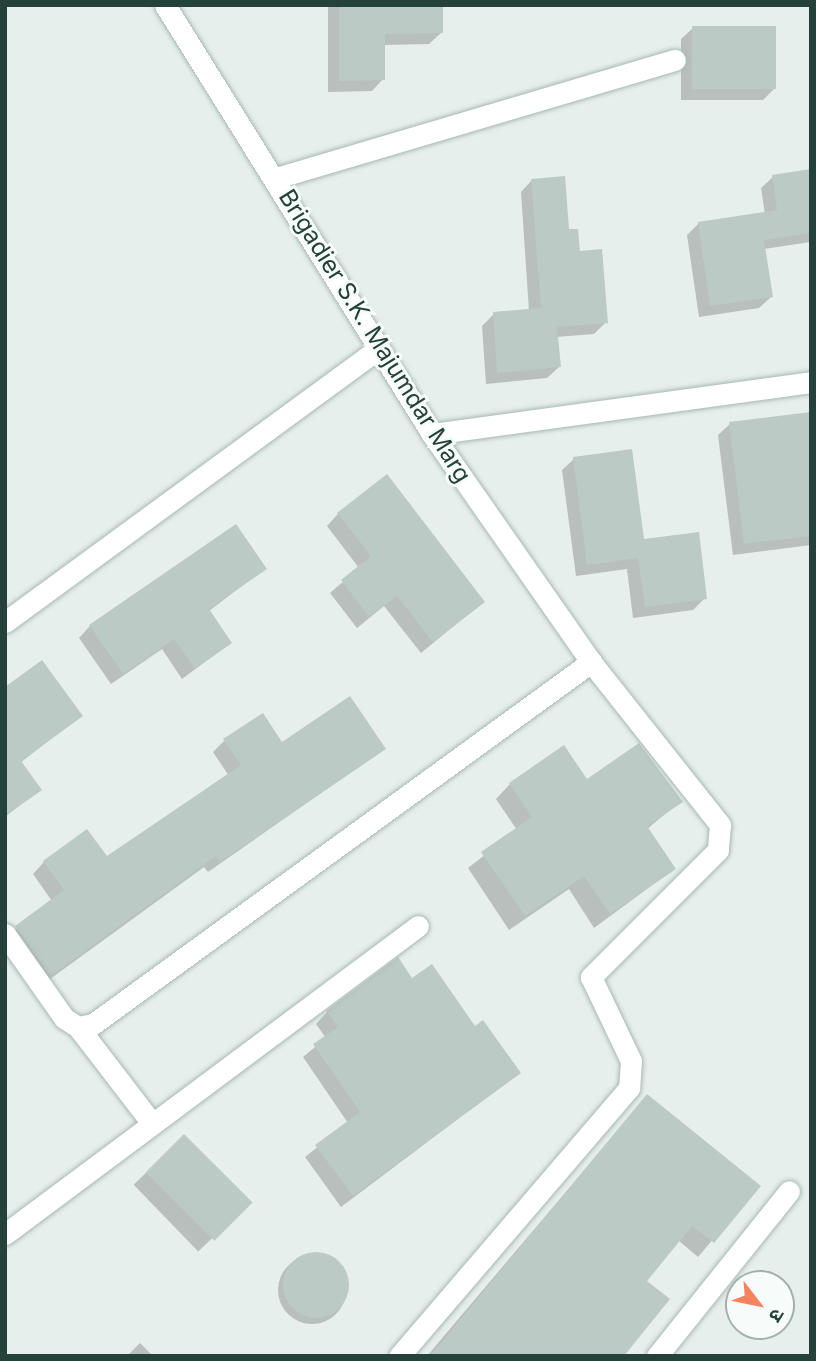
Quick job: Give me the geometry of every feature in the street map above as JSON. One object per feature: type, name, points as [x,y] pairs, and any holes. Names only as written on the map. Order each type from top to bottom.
[{"type":"street","name":"Brigadier S.K. Majumdar Marg","points":[[165,5],[276,178],[432,434],[591,662],[715,816],[721,838],[718,850],[591,977],[631,1062],[629,1088],[399,1356]]},
{"type":"street","points":[[276,178],[675,60]]},
{"type":"street","points":[[5,622],[380,348]]},
{"type":"street","points":[[432,434],[811,382]]},
{"type":"street","points":[[78,1027],[93,1024],[591,662]]},
{"type":"street","points":[[5,1234],[151,1122],[418,926]]},
{"type":"street","points":[[5,934],[64,1018],[78,1027],[151,1122]]},
{"type":"street","points":[[657,1356],[789,1191]]},
{"type":"building","points":[[339,5],[443,5],[443,33],[385,34],[385,80],[339,81]]},
{"type":"building","points":[[692,26],[776,26],[776,89],[692,89]]},
{"type":"building","points":[[811,169],[811,233],[764,240],[773,297],[710,306],[698,222],[777,210],[772,175]]},
{"type":"building","points":[[565,176],[569,229],[578,229],[580,251],[602,249],[608,323],[557,327],[561,367],[497,373],[493,312],[541,308],[531,179]]},
{"type":"building","points":[[811,412],[811,536],[744,544],[729,422]]},
{"type":"building","points":[[632,449],[644,539],[699,532],[707,599],[645,607],[638,558],[587,565],[573,457]]},
{"type":"building","points":[[387,474],[485,602],[433,642],[397,596],[369,617],[341,580],[371,556],[337,513]]},
{"type":"building","points":[[236,524],[267,569],[209,609],[232,643],[195,669],[174,639],[123,674],[89,625]]},
{"type":"building","points":[[42,660],[83,716],[21,761],[42,790],[5,816],[5,687]]},
{"type":"building","points":[[350,696],[386,749],[220,862],[216,856],[51,976],[15,926],[64,890],[43,861],[87,829],[107,856],[241,765],[223,739],[263,713],[282,742]]},
{"type":"building","points":[[639,743],[683,802],[647,826],[676,869],[610,914],[584,876],[525,916],[481,852],[532,817],[509,783],[564,745],[587,779]]},
{"type":"building","points":[[398,957],[412,978],[432,964],[475,1026],[483,1020],[521,1073],[353,1196],[315,1145],[360,1112],[313,1044],[338,1027],[326,1011]]},
{"type":"building","points":[[647,1094],[761,1186],[714,1243],[692,1226],[647,1281],[670,1299],[624,1356],[430,1356]]},
{"type":"building","points":[[184,1134],[253,1203],[214,1241],[146,1172]]},
{"type":"building","points":[[316,1252],[329,1255],[339,1262],[346,1272],[349,1285],[346,1298],[339,1308],[329,1315],[316,1318],[303,1315],[293,1308],[286,1298],[283,1285],[286,1272],[293,1262],[303,1255]]}]
